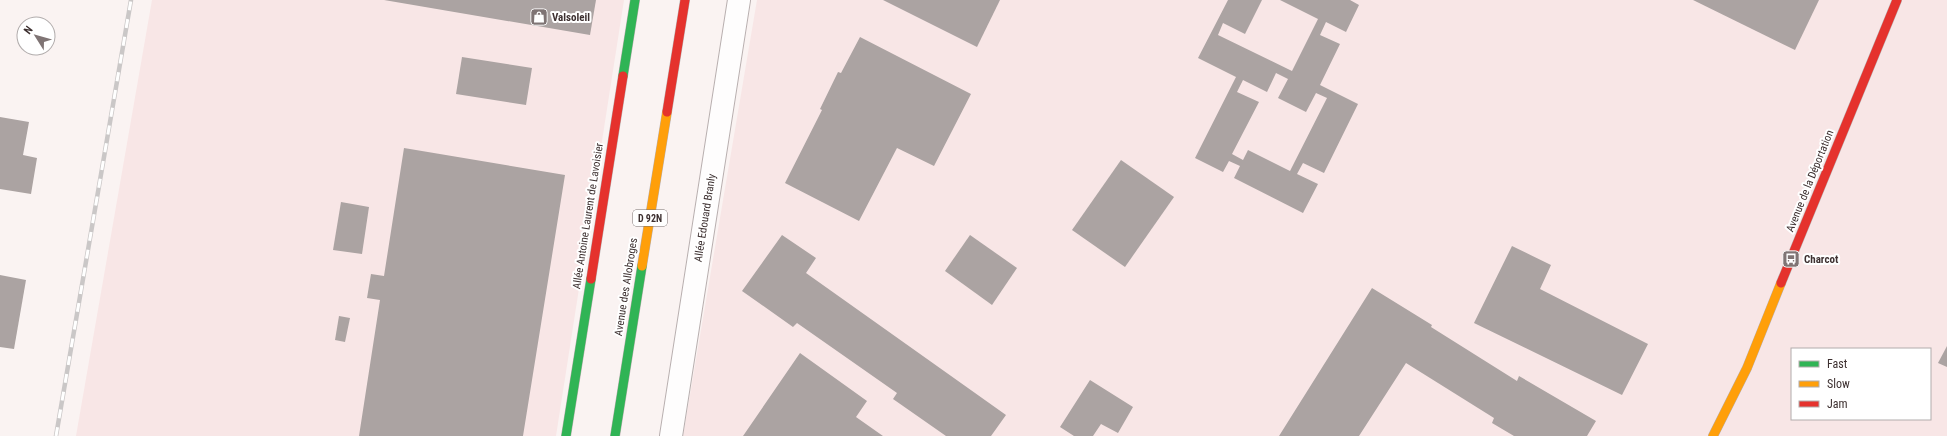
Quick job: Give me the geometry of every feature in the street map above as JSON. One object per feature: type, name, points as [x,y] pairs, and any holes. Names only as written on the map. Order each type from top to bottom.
[{"type":"street","name":"Allée Antoine Laurent de Lavoisier","points":[[566,436],[635,0]]},
{"type":"street","name":"Avenue des Allobroges","points":[[615,436],[685,0]]},
{"type":"street","name":"Allée Edouard Branly","points":[[671,436],[739,0]]},
{"type":"street","name":"Avenue de la Déportation","points":[[1714,436],[1747,368],[1897,0]]},
{"type":"shaded area","points":[[152,0],[624,0],[556,436],[76,436]]},
{"type":"shaded area","points":[[757,0],[1947,0],[1947,436],[683,436]]},
{"type":"building","name":"Valsoleil","points":[[384,0],[596,0],[590,35]]},
{"type":"building","points":[[883,0],[1000,0],[977,47]]},
{"type":"building","points":[[1228,0],[1262,0],[1245,34],[1223,23],[1218,35],[1292,71],[1318,19],[1280,0],[1350,0],[1359,5],[1346,32],[1326,22],[1320,35],[1340,44],[1320,85],[1358,104],[1324,173],[1303,163],[1297,174],[1318,184],[1303,213],[1234,178],[1240,166],[1229,161],[1223,172],[1195,158],[1236,77],[1198,58]],"holes":[[[1276,73],[1288,79],[1278,98],[1306,112],[1316,93],[1327,98],[1290,171],[1248,150],[1243,160],[1232,154],[1259,102],[1237,92],[1243,80],[1267,92]]]},
{"type":"building","points":[[1693,0],[1819,0],[1795,50]]},
{"type":"building","points":[[860,37],[971,94],[934,166],[897,148],[859,221],[785,183],[822,110],[820,109],[838,72],[841,73]]},
{"type":"building","points":[[462,57],[532,68],[526,105],[456,94]]},
{"type":"building","points":[[0,117],[29,122],[23,155],[37,158],[31,194],[0,189]]},
{"type":"building","points":[[404,148],[565,175],[523,436],[359,436],[380,300],[367,298],[371,274],[384,276]]},
{"type":"building","points":[[1121,160],[1174,197],[1125,267],[1072,230]]},
{"type":"building","points":[[341,202],[369,207],[362,254],[333,250]]},
{"type":"building","points":[[782,235],[816,258],[806,273],[1006,415],[991,436],[946,436],[893,399],[897,393],[797,323],[793,327],[742,291]]},
{"type":"building","points":[[970,235],[1017,268],[992,305],[945,271]]},
{"type":"building","points":[[1512,246],[1551,265],[1540,289],[1648,344],[1622,395],[1474,323]]},
{"type":"building","points":[[0,275],[26,280],[14,349],[0,347]]},
{"type":"building","points":[[1372,288],[1432,325],[1431,327],[1517,381],[1519,376],[1596,421],[1587,436],[1514,436],[1492,423],[1494,418],[1406,363],[1359,436],[1279,436]]},
{"type":"building","points":[[339,316],[350,318],[345,342],[335,340]]},
{"type":"building","points":[[1947,346],[1947,367],[1938,363]]},
{"type":"building","points":[[800,353],[867,401],[856,417],[883,436],[743,436]]},
{"type":"building","points":[[1090,380],[1133,407],[1118,433],[1101,424],[1093,436],[1074,436],[1060,427]]},
{"type":"railway","points":[[56,436],[131,0]]},
{"type":"traffic: fast","points":[[623,76],[635,0]]},
{"type":"traffic: fast","points":[[615,436],[642,266]]},
{"type":"traffic: fast","points":[[566,436],[591,279]]},
{"type":"traffic: slow","points":[[642,266],[667,112]]},
{"type":"traffic: slow","points":[[1713,436],[1747,368],[1781,283]]},
{"type":"traffic: jam","points":[[667,112],[685,0]]},
{"type":"traffic: jam","points":[[1781,283],[1897,0]]},
{"type":"traffic: jam","points":[[591,279],[623,76]]},
{"type":"place","name":"Valsoleil","points":[[539,17]]},
{"type":"place","name":"Charcot","points":[[1791,259]]}]
